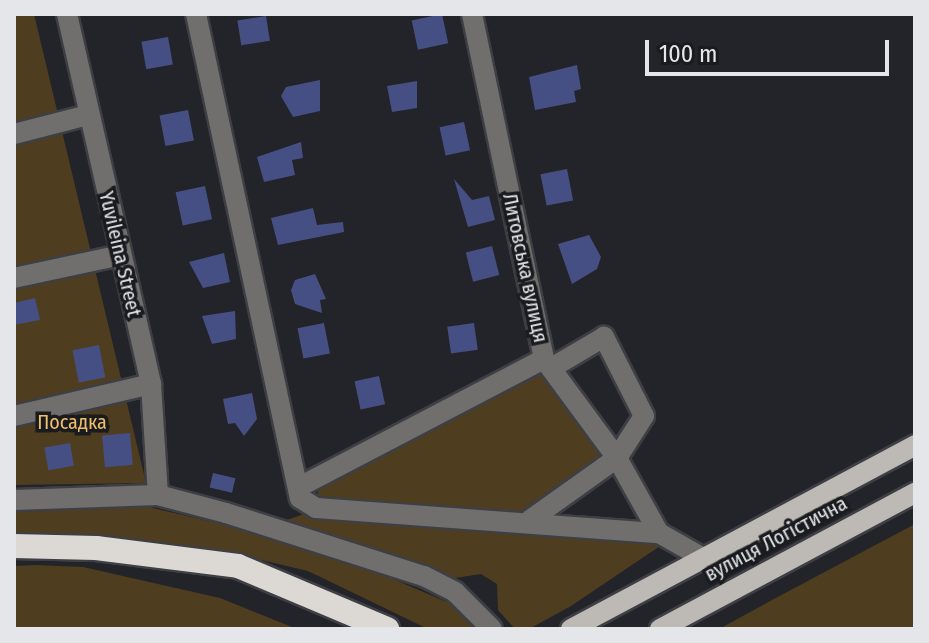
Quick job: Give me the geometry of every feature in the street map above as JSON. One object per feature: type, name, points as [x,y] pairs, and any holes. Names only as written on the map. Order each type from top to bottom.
[{"type":"highway","points":[[14,546],[96,548],[238,566],[387,629]]},
{"type":"main road","points":[[571,629],[915,445]]},
{"type":"main road","name":"вулиця Логістична","points":[[660,629],[915,493]]},
{"type":"street","name":"Yuvileina Street","points":[[67,14],[151,384],[158,495]]},
{"type":"street","points":[[196,14],[300,498],[316,508],[530,520],[659,533],[705,559]]},
{"type":"street","name":"Литовська вулиця","points":[[472,14],[548,363],[617,458],[659,533]]},
{"type":"street","points":[[14,134],[88,115]]},
{"type":"street","points":[[14,278],[121,255]]},
{"type":"street","points":[[299,487],[604,337],[644,416],[617,458],[530,520]]},
{"type":"street","points":[[14,416],[151,384]]},
{"type":"street","points":[[14,500],[158,495],[325,540],[424,576],[455,592],[492,629]]},
{"type":"green space","name":"Посадка","points":[[14,14],[34,14],[146,483],[14,485]]},
{"type":"green space","points":[[543,370],[605,456],[524,512],[316,500],[319,487]]},
{"type":"green space","points":[[136,504],[318,547],[461,608],[476,629],[428,629],[308,571],[232,553],[14,536],[14,507]]},
{"type":"green space","points":[[304,514],[656,540],[660,546],[571,606],[529,629],[515,629],[498,610],[497,584],[481,574],[449,579],[287,520]]},
{"type":"green space","points":[[915,524],[915,629],[719,629],[772,600]]},
{"type":"green space","points":[[14,566],[83,567],[220,598],[297,629],[14,629]]},
{"type":"building","points":[[442,14],[448,43],[418,50],[412,20]]},
{"type":"building","points":[[266,16],[270,41],[241,45],[237,21]]},
{"type":"building","points":[[168,37],[173,65],[146,69],[141,42]]},
{"type":"building","points":[[577,65],[581,89],[574,91],[576,102],[535,110],[529,77]]},
{"type":"building","points":[[320,80],[320,111],[293,117],[281,96],[286,87]]},
{"type":"building","points":[[417,81],[417,108],[392,112],[387,86]]},
{"type":"building","points":[[188,110],[194,140],[165,146],[160,116]]},
{"type":"building","points":[[464,122],[470,150],[446,156],[440,127]]},
{"type":"building","points":[[301,142],[303,158],[292,160],[295,175],[264,182],[257,157]]},
{"type":"building","points":[[567,169],[573,200],[547,206],[540,174]]},
{"type":"building","points":[[454,179],[472,200],[489,196],[495,220],[468,227]]},
{"type":"building","points":[[205,186],[212,219],[183,225],[176,192]]},
{"type":"building","points":[[313,208],[317,225],[343,222],[344,232],[278,245],[271,218]]},
{"type":"building","points":[[589,235],[601,257],[597,269],[572,284],[558,244]]},
{"type":"building","points":[[492,246],[499,275],[473,282],[466,253]]},
{"type":"building","points":[[224,253],[230,282],[203,288],[189,262]]},
{"type":"building","points":[[315,274],[326,299],[320,300],[322,313],[295,304],[291,290],[295,280]]},
{"type":"building","points":[[35,298],[40,320],[14,325],[14,303]]},
{"type":"building","points":[[235,311],[236,339],[212,344],[202,316]]},
{"type":"building","points":[[324,323],[330,353],[303,359],[297,328]]},
{"type":"building","points":[[474,323],[478,350],[451,353],[447,327]]},
{"type":"building","points":[[99,345],[105,377],[79,383],[72,350]]},
{"type":"building","points":[[379,376],[385,404],[361,410],[355,381]]},
{"type":"building","points":[[252,393],[257,419],[244,436],[235,423],[228,424],[223,399]]},
{"type":"building","points":[[130,433],[133,465],[105,467],[102,435]]},
{"type":"building","points":[[70,443],[74,466],[48,470],[44,448]]},
{"type":"building","points":[[213,473],[235,478],[232,493],[210,488]]}]
